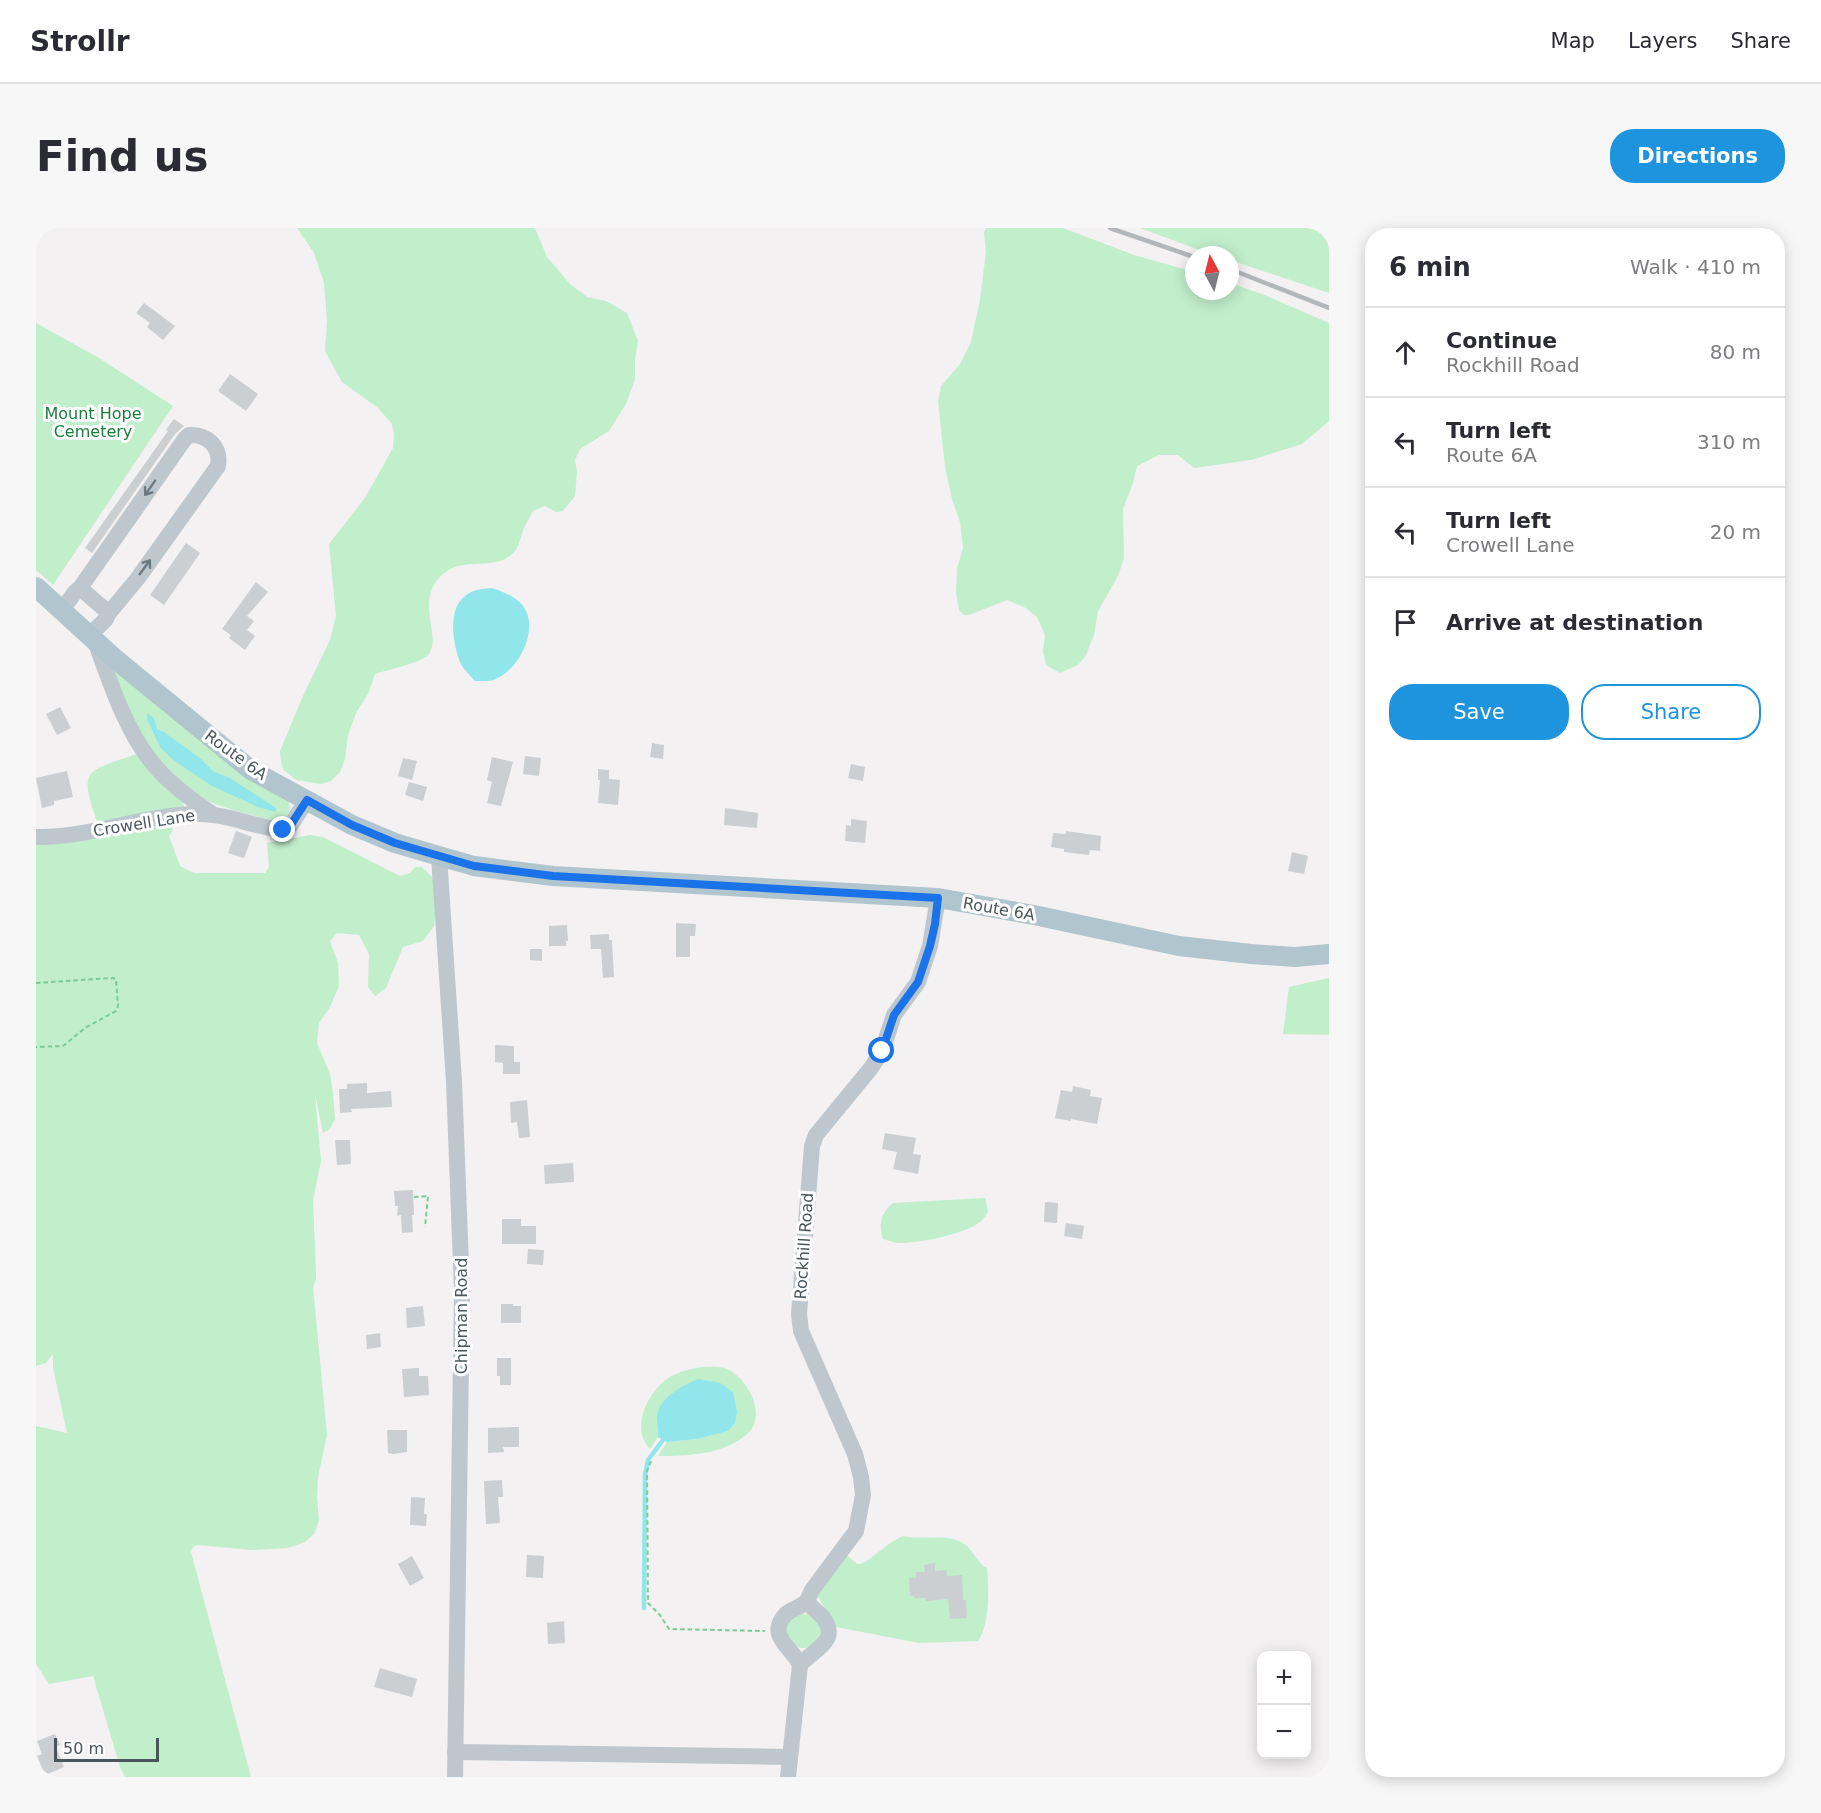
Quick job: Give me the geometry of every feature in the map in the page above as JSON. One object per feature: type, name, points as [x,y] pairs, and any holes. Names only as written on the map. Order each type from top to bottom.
[{"type":"main road","name":"Route 6A","points":[[36,587],[122,665],[251,770],[352,825],[395,843],[474,866],[553,876],[938,898],[1034,915],[1179,946],[1294,957],[1329,954]]},
{"type":"street","points":[[62,610],[184,440],[189,435],[196,434],[212,443],[218,451],[218,466],[92,638],[142,749],[170,782],[211,813]]},
{"type":"street","points":[[80,588],[109,613]]},
{"type":"street","name":"Crowell Lane","points":[[36,837],[73,834],[154,818],[211,813],[283,830],[290,826],[307,800]]},
{"type":"street","name":"Chipman Road","points":[[439,856],[454,1082],[462,1292],[455,1777]]},
{"type":"street","name":"Rockhill Road","points":[[780,1631],[786,1614],[801,1607],[807,1601],[812,1590],[856,1531],[863,1495],[855,1454],[801,1331],[799,1314],[812,1146],[816,1135],[871,1068],[882,1051],[894,1015],[918,982],[930,946],[938,898]]},
{"type":"street","points":[[800,1665],[820,1649],[827,1638],[828,1631],[824,1618],[812,1609],[807,1601]]},
{"type":"street","points":[[780,1631],[781,1641],[796,1656],[800,1665],[788,1777]]},
{"type":"street","points":[[455,1752],[790,1757]]},
{"type":"path","points":[[36,983],[113,978],[116,980],[118,1006],[116,1011],[85,1028],[63,1046],[36,1047]]},
{"type":"path","points":[[414,1197],[428,1196],[425,1227]]},
{"type":"path","points":[[651,1461],[647,1471],[647,1596],[648,1603],[666,1627],[669,1629],[780,1631]]},
{"type":"green space","points":[[297,228],[535,228],[547,257],[570,284],[587,297],[606,301],[627,313],[638,341],[635,379],[626,404],[609,431],[580,449],[575,460],[577,472],[575,496],[563,511],[556,512],[545,506],[533,511],[517,548],[506,558],[497,562],[457,566],[439,578],[432,588],[429,599],[433,641],[427,656],[375,674],[348,735],[345,759],[340,772],[331,781],[321,784],[296,780],[283,769],[280,751],[330,640],[336,616],[329,544],[365,498],[393,448],[394,434],[392,424],[378,408],[342,382],[325,351],[327,321],[324,283],[314,253]]},
{"type":"green space","points":[[986,228],[1063,228],[1134,255],[1185,269],[1185,300],[1239,300],[1239,286],[1329,323],[1329,421],[1302,444],[1251,460],[1194,468],[1178,455],[1159,455],[1137,466],[1123,509],[1124,558],[1118,576],[1098,611],[1094,635],[1086,655],[1078,665],[1060,673],[1046,665],[1043,651],[1045,635],[1037,617],[1026,608],[1007,600],[964,615],[959,610],[956,593],[957,569],[963,548],[960,522],[945,467],[938,401],[941,386],[960,364],[971,342],[980,300],[986,252],[984,233]]},
{"type":"green space","points":[[1140,228],[1329,228],[1329,293],[1239,263],[1239,246],[1189,246]]},
{"type":"green space","name":"Mount Hope Cemetery","points":[[36,323],[99,358],[173,406],[53,585],[36,570]]},
{"type":"green space","points":[[99,655],[287,800],[290,809],[282,822],[213,803],[195,794],[178,781],[150,750],[128,713]]},
{"type":"green space","points":[[137,754],[183,803],[184,807],[98,824],[88,792],[90,775],[97,769]]},
{"type":"green space","points":[[171,823],[173,830],[169,836],[180,866],[194,873],[265,873],[269,867],[267,843],[310,835],[323,837],[400,876],[410,873],[415,867],[422,867],[435,880],[438,894],[434,926],[423,941],[403,947],[386,988],[375,996],[368,987],[369,954],[359,935],[337,933],[330,941],[338,963],[339,986],[330,1007],[319,1023],[317,1043],[330,1074],[335,1119],[329,1130],[323,1133],[315,1094],[321,1161],[313,1200],[316,1280],[313,1287],[327,1435],[318,1477],[319,1520],[314,1534],[305,1542],[288,1548],[252,1550],[198,1545],[193,1547],[191,1552],[251,1777],[125,1777],[93,1676],[49,1684],[36,1664],[36,1426],[67,1433],[53,1368],[53,1354],[46,1363],[36,1366],[36,842]]},
{"type":"green space","points":[[1329,978],[1329,1035],[1283,1034],[1289,987]]},
{"type":"green space","points":[[985,1198],[988,1211],[981,1221],[964,1230],[916,1242],[897,1243],[883,1239],[882,1219],[893,1203]]},
{"type":"green space","points":[[703,1367],[727,1369],[742,1380],[753,1398],[756,1418],[753,1426],[737,1441],[716,1450],[693,1455],[658,1456],[667,1442],[697,1439],[728,1431],[735,1423],[657,1416],[658,1437],[650,1449],[644,1441],[641,1423],[643,1414],[657,1387],[677,1373]]},
{"type":"green space","points":[[904,1536],[954,1539],[965,1545],[987,1568],[987,1616],[978,1641],[919,1643],[836,1627],[817,1594],[847,1555],[858,1564],[862,1563]]},
{"type":"green space","points":[[803,1614],[815,1619],[820,1631],[815,1643],[803,1648],[791,1643],[786,1631],[791,1619]]},
{"type":"water","points":[[492,588],[520,602],[526,611],[529,631],[522,653],[507,671],[499,678],[475,681],[463,667],[457,655],[453,628],[454,618],[459,602],[465,596],[474,591]]},
{"type":"water","points":[[147,713],[154,718],[157,729],[201,759],[214,772],[228,777],[276,808],[276,812],[258,807],[212,786],[172,759],[160,747],[147,719]]},
{"type":"water","points":[[698,1379],[720,1383],[733,1392],[737,1412],[735,1423],[728,1431],[697,1439],[667,1442],[658,1437],[657,1417],[662,1404],[679,1389]]},
{"type":"building","points":[[144,303],[175,326],[163,340],[147,327],[150,323],[136,313]]},
{"type":"building","points":[[230,374],[258,394],[246,411],[218,391]]},
{"type":"building","points":[[174,419],[184,426],[175,434],[92,553],[85,548],[168,431],[166,430]]},
{"type":"building","points":[[186,543],[200,553],[164,605],[150,595]]},
{"type":"building","points":[[256,582],[268,592],[247,616],[254,621],[247,630],[255,636],[245,650],[229,638],[231,635],[222,629]]},
{"type":"building","points":[[60,707],[71,728],[57,735],[46,714]]},
{"type":"building","points":[[652,743],[664,745],[663,759],[650,757]]},
{"type":"building","points":[[525,756],[541,758],[539,776],[523,774]]},
{"type":"building","points":[[492,757],[513,762],[501,806],[487,803],[492,782],[487,780]]},
{"type":"building","points":[[403,758],[417,761],[412,780],[398,776]]},
{"type":"building","points":[[851,764],[865,767],[863,781],[848,778]]},
{"type":"building","points":[[598,769],[609,770],[609,779],[620,780],[618,805],[598,803],[600,780],[598,780]]},
{"type":"building","points":[[67,771],[73,797],[54,801],[54,805],[42,808],[36,778]]},
{"type":"building","points":[[409,782],[427,787],[423,801],[405,795]]},
{"type":"building","points":[[725,808],[758,813],[757,828],[724,825]]},
{"type":"building","points":[[851,819],[867,821],[865,843],[845,841],[846,825],[851,826]]},
{"type":"building","points":[[236,831],[252,837],[244,858],[228,853]]},
{"type":"building","points":[[1066,831],[1101,836],[1100,851],[1090,850],[1089,855],[1064,852],[1064,849],[1051,847],[1053,833],[1066,834]]},
{"type":"building","points":[[1292,852],[1308,856],[1304,874],[1288,871]]},
{"type":"building","points":[[676,923],[696,924],[695,936],[690,936],[690,957],[676,957]]},
{"type":"building","points":[[567,925],[566,946],[549,946],[549,926]]},
{"type":"building","points":[[609,934],[609,940],[612,940],[614,977],[603,978],[601,949],[591,949],[590,935]]},
{"type":"building","points":[[530,949],[542,949],[542,961],[530,960]]},
{"type":"building","points":[[495,1045],[514,1046],[514,1062],[520,1062],[520,1074],[503,1074],[503,1063],[495,1062]]},
{"type":"building","points":[[367,1083],[367,1093],[391,1091],[392,1107],[351,1109],[352,1112],[340,1113],[339,1089],[347,1089],[347,1084]]},
{"type":"building","points":[[1073,1086],[1091,1090],[1090,1096],[1102,1098],[1097,1124],[1055,1118],[1061,1090],[1072,1092]]},
{"type":"building","points":[[527,1100],[530,1137],[519,1138],[517,1122],[511,1123],[510,1102]]},
{"type":"building","points":[[885,1133],[916,1138],[913,1154],[921,1155],[918,1174],[893,1169],[897,1152],[882,1149]]},
{"type":"building","points":[[335,1140],[350,1140],[351,1164],[337,1165]]},
{"type":"building","points":[[573,1163],[574,1182],[545,1184],[544,1165]]},
{"type":"building","points":[[413,1190],[413,1232],[402,1233],[401,1215],[397,1216],[398,1206],[395,1206],[394,1191]]},
{"type":"building","points":[[1045,1202],[1058,1203],[1057,1223],[1044,1222]]},
{"type":"building","points":[[502,1219],[521,1219],[521,1226],[536,1226],[536,1244],[502,1244]]},
{"type":"building","points":[[1066,1223],[1084,1226],[1082,1239],[1064,1236]]},
{"type":"building","points":[[528,1249],[544,1250],[543,1265],[527,1264]]},
{"type":"building","points":[[501,1304],[521,1306],[521,1323],[501,1323]]},
{"type":"building","points":[[423,1306],[425,1326],[407,1328],[406,1308]]},
{"type":"building","points":[[380,1333],[381,1347],[367,1349],[366,1335]]},
{"type":"building","points":[[497,1358],[511,1358],[511,1385],[500,1385],[500,1376],[497,1376]]},
{"type":"building","points":[[419,1368],[419,1376],[428,1376],[429,1395],[404,1397],[402,1369]]},
{"type":"building","points":[[519,1427],[519,1447],[503,1447],[504,1452],[488,1453],[488,1428]]},
{"type":"building","points":[[387,1430],[407,1430],[407,1452],[388,1453]]},
{"type":"building","points":[[502,1480],[503,1497],[498,1497],[500,1523],[486,1524],[484,1481]]},
{"type":"building","points":[[411,1497],[425,1498],[426,1526],[410,1525]]},
{"type":"building","points":[[527,1555],[544,1556],[543,1578],[526,1577]]},
{"type":"building","points":[[412,1556],[424,1578],[410,1586],[398,1564]]},
{"type":"building","points":[[935,1563],[935,1571],[946,1570],[947,1576],[962,1575],[963,1600],[966,1600],[967,1618],[950,1619],[948,1599],[926,1601],[925,1598],[910,1596],[909,1578],[916,1578],[916,1572],[925,1572],[924,1565]]},
{"type":"building","points":[[564,1621],[565,1643],[548,1644],[547,1623]]},
{"type":"building","points":[[380,1668],[417,1679],[412,1697],[374,1687]]},
{"type":"building","points":[[55,1734],[60,1745],[56,1747],[64,1767],[45,1775],[37,1756],[42,1754],[37,1741]]},
{"type":"waterway","points":[[644,1608],[645,1475],[648,1460],[663,1440]]},
{"type":"railway","points":[[1110,228],[1185,254]]},
{"type":"railway","points":[[1239,273],[1329,308]]},
{"type":"route","points":[[283,830],[290,826],[307,800],[352,825],[395,843],[474,866],[553,876],[938,898],[930,946],[918,982],[894,1015],[882,1051]]}]
